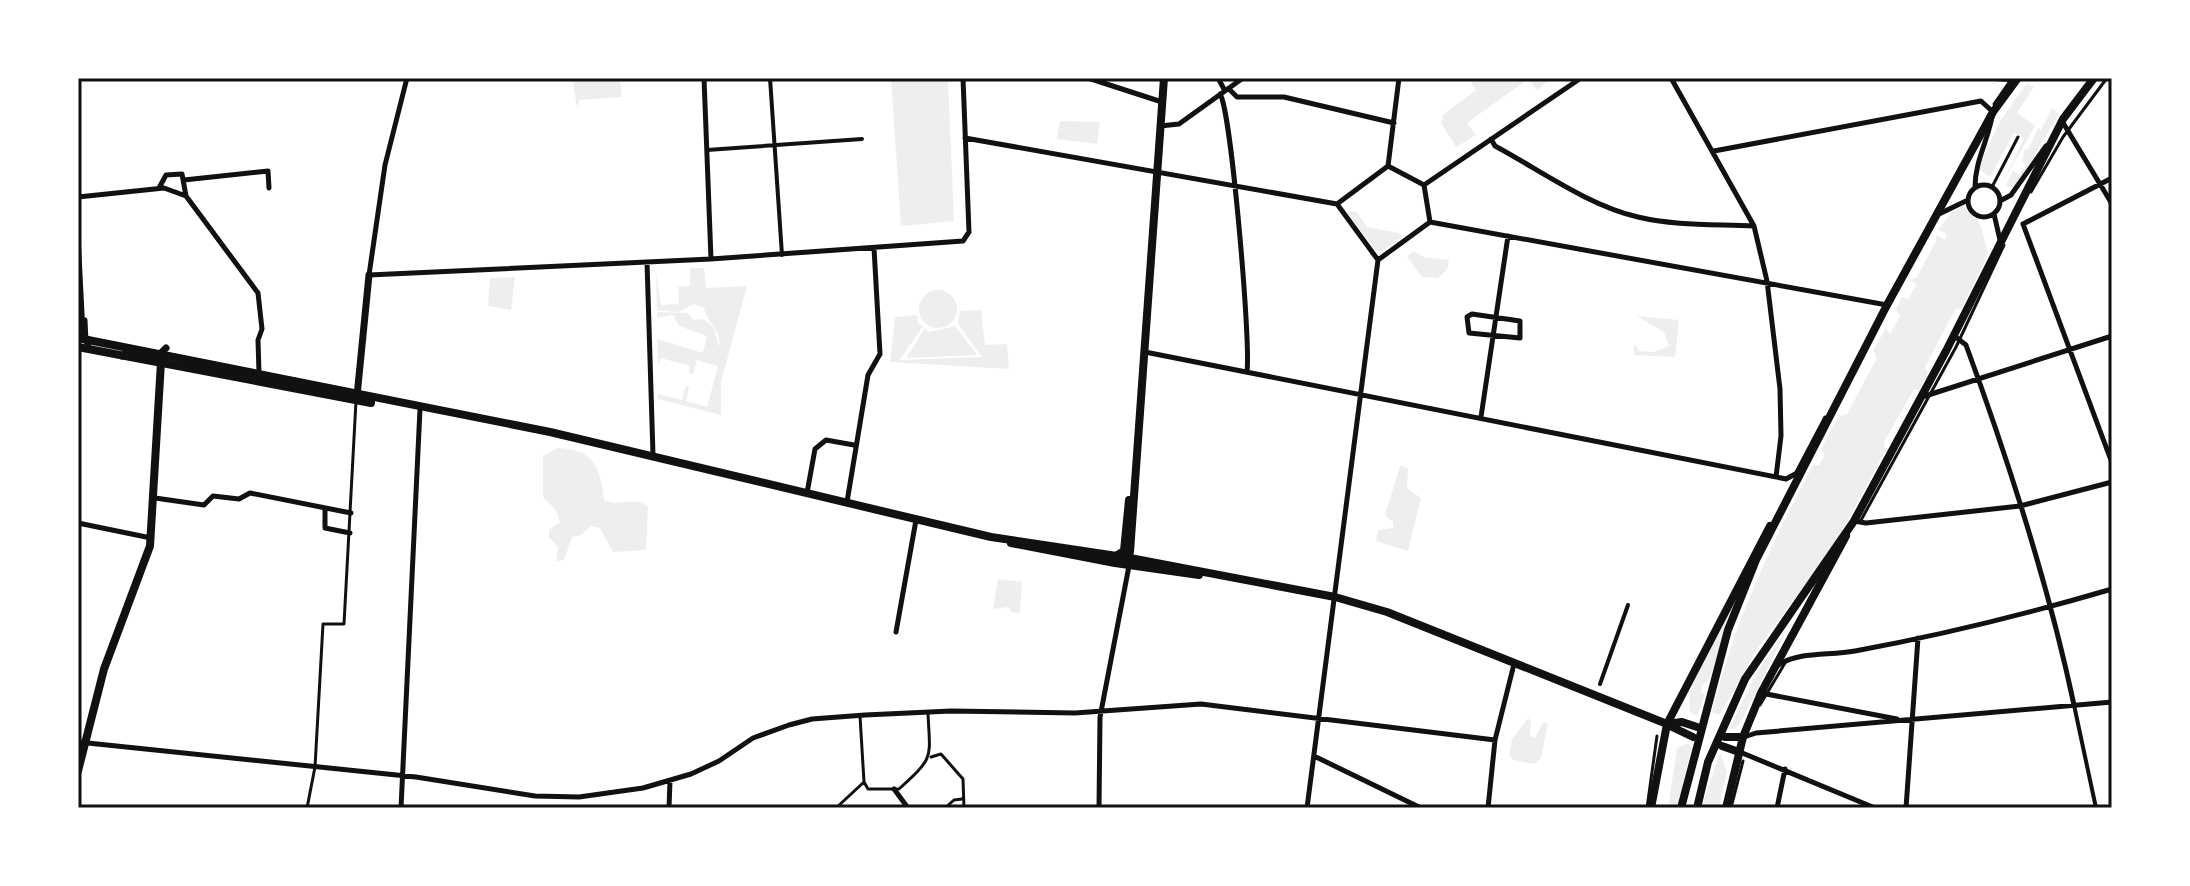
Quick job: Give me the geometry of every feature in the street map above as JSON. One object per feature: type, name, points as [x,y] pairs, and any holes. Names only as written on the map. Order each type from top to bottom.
[{"type":"main road","points":[[1125,560],[1164,78]]},
{"type":"main road","points":[[1728,808],[1743,737],[1777,665],[1957,336],[2000,240],[2063,119],[2094,78]]},
{"type":"main road","points":[[1649,808],[1667,724],[1723,610],[1887,305],[2014,79]]},
{"type":"main road","points":[[82,341],[114,345],[135,354],[259,373],[357,394]]},
{"type":"main road","points":[[82,341],[122,356],[135,354]]},
{"type":"main road","points":[[166,359],[244,374],[259,373]]},
{"type":"main road","points":[[166,359],[357,394],[653,455],[1002,539],[1335,597],[1387,612],[1693,737]]},
{"type":"main road","points":[[78,771],[82,742],[104,669],[142,574],[151,538],[166,359]]},
{"type":"main road","points":[[1682,808],[1728,630],[1796,474]]},
{"type":"main road","points":[[1697,808],[1708,762],[1726,717],[1773,636],[1857,522]]},
{"type":"main road","points":[[1002,539],[1045,551],[1145,561],[1215,575]]},
{"type":"main road","points":[[1667,724],[1682,722],[1697,727]]},
{"type":"main road","points":[[1741,756],[1724,742],[1743,737]]},
{"type":"street","points":[[357,394],[369,275],[385,165],[407,78]]},
{"type":"street","points":[[704,78],[711,259]]},
{"type":"street","points":[[770,78],[782,255]]},
{"type":"street","points":[[369,275],[782,255],[967,239],[963,78]]},
{"type":"street","points":[[1088,78],[1162,102]]},
{"type":"street","points":[[1218,78],[1224,91],[1228,118],[1247,371]]},
{"type":"street","points":[[1160,126],[1179,124],[1243,78]]},
{"type":"street","points":[[1337,204],[1388,166],[1399,78]]},
{"type":"street","points":[[1424,185],[1581,78]]},
{"type":"street","points":[[1671,78],[1754,226],[1767,281],[1781,412],[1776,477]]},
{"type":"street","points":[[1989,78],[2014,79]]},
{"type":"street","points":[[1224,91],[1237,97],[1284,97],[1394,123]]},
{"type":"street","points":[[1714,151],[1976,101],[1986,103],[1993,112],[1989,137],[1977,161],[1975,187],[1968,200],[1939,214]]},
{"type":"street","points":[[2000,240],[1994,214],[2000,201],[2011,195],[2063,119],[2112,204]]},
{"type":"street","points":[[965,138],[1337,204],[1378,260],[1307,808]]},
{"type":"street","points":[[707,150],[862,139]]},
{"type":"street","points":[[1491,139],[1495,146],[1606,207],[1638,217],[1754,226]]},
{"type":"street","points":[[1388,166],[1424,185]]},
{"type":"street","points":[[184,180],[268,171],[269,188]]},
{"type":"street","points":[[159,189],[166,175],[182,174],[186,196],[258,293],[262,329],[258,340],[259,373]]},
{"type":"street","points":[[2023,224],[2112,178]]},
{"type":"street","points":[[1424,185],[1430,222]]},
{"type":"street","points":[[1975,187],[1992,187],[2000,201]]},
{"type":"street","points":[[78,197],[159,189],[186,196]]},
{"type":"street","points":[[1968,200],[1976,216],[1994,214]]},
{"type":"street","points":[[2013,219],[2023,224],[2112,463]]},
{"type":"street","points":[[1378,260],[1430,222],[1887,305]]},
{"type":"street","points":[[78,236],[82,341]]},
{"type":"street","points":[[1481,417],[1508,236]]},
{"type":"street","points":[[847,502],[855,468],[856,432],[861,426],[868,375],[880,354],[874,248]]},
{"type":"street","points":[[647,262],[653,455]]},
{"type":"street","points":[[1472,314],[1496,317],[1520,321],[1523,325],[1520,338],[1469,333],[1467,317],[1472,314]]},
{"type":"street","points":[[1957,336],[1965,342],[1979,379],[2052,607],[2096,808]]},
{"type":"street","points":[[1925,396],[2112,336]]},
{"type":"street","points":[[1144,352],[1786,479],[1796,474]]},
{"type":"street","points":[[401,808],[420,409]]},
{"type":"street","points":[[805,492],[815,449],[826,440],[854,445]]},
{"type":"street","points":[[1857,522],[2020,506],[2112,482]]},
{"type":"street","points":[[155,498],[204,505],[213,496],[239,499],[250,493],[351,513]]},
{"type":"street","points":[[325,508],[325,528],[350,533]]},
{"type":"street","points":[[896,632],[916,520]]},
{"type":"street","points":[[78,523],[151,538]]},
{"type":"street","points":[[1099,808],[1102,710],[1125,560]]},
{"type":"street","points":[[1777,665],[1787,659],[1851,652],[1918,638],[2052,607],[2112,589]]},
{"type":"street","points":[[1600,686],[1628,605]]},
{"type":"street","points":[[1906,808],[1918,638]]},
{"type":"street","points":[[1488,808],[1495,740],[1515,663]]},
{"type":"street","points":[[1764,693],[1898,720]]},
{"type":"street","points":[[1743,737],[1756,733],[2112,702]]},
{"type":"street","points":[[82,742],[403,776],[535,796],[579,797],[622,792],[670,781],[714,764],[753,738],[789,725],[812,719],[860,716],[1102,710],[1201,704],[1495,740]]},
{"type":"street","points":[[1314,756],[1421,808]]},
{"type":"street","points":[[1741,756],[1785,769],[1875,808]]},
{"type":"street","points":[[1777,808],[1785,769]]},
{"type":"street","points":[[669,808],[670,781]]},
{"type":"street","points":[[894,789],[908,808]]},
{"type":"lane","points":[[1957,336],[2013,219],[2069,129],[2107,78]]},
{"type":"lane","points":[[1796,474],[2014,79]]},
{"type":"lane","points":[[1992,187],[2018,137]]},
{"type":"lane","points":[[307,808],[315,767],[323,624],[344,624],[357,394]]},
{"type":"lane","points":[[1125,560],[1189,568]]},
{"type":"lane","points":[[1752,723],[1764,693],[1787,659]]},
{"type":"lane","points":[[927,712],[931,757]]},
{"type":"lane","points":[[860,716],[864,782],[868,789],[899,789],[931,757],[941,754],[959,772],[964,808]]},
{"type":"lane","points":[[1649,808],[1657,736]]},
{"type":"lane","points":[[836,808],[864,782]]},
{"type":"lane","points":[[945,808],[954,800],[963,799]]},
{"type":"shaded area","points":[[572,78],[620,78],[622,97],[580,100],[577,107]]},
{"type":"shaded area","points":[[891,78],[948,78],[954,221],[901,226]]},
{"type":"shaded area","points":[[1478,78],[1552,78],[1537,90],[1528,79],[1467,123],[1476,135],[1456,147],[1441,123],[1443,115],[1476,90],[1471,83]]},
{"type":"shaded area","points":[[2027,83],[2034,87],[2017,113],[2035,126],[2003,182],[2024,138],[2014,133],[1990,177],[1980,170],[1980,165],[2000,121]]},
{"type":"shaded area","points":[[2052,108],[2059,114],[2014,189],[2006,185],[2013,171],[2020,175],[2026,164],[2022,162],[2024,151],[2029,148],[2038,128],[2041,130]]},
{"type":"shaded area","points":[[1060,121],[1100,122],[1097,144],[1057,139]]},
{"type":"shaded area","points":[[1964,206],[1980,224],[1988,253],[1961,310],[1956,308],[1925,367],[1928,373],[1919,390],[1914,389],[1884,442],[1886,450],[1832,549],[1757,649],[1720,715],[1712,712],[1742,616],[1782,525],[1813,465],[1819,465],[1825,455],[1821,449],[1838,417],[1847,414],[1877,358],[1873,351],[1886,328],[1890,334],[1900,316],[1896,309],[1902,297],[1908,299],[1917,284],[1910,280],[1917,277],[1936,241],[1936,235],[1945,240],[1947,234],[1938,230],[1951,213]]},
{"type":"shaded area","points":[[1346,211],[1357,212],[1367,227],[1399,233],[1402,237],[1382,251],[1376,251]]},
{"type":"shaded area","points":[[1414,251],[1424,257],[1449,260],[1447,269],[1438,278],[1422,277],[1407,257]]},
{"type":"shaded area","points":[[690,268],[704,268],[706,288],[747,286],[721,382],[721,415],[658,399],[658,394],[682,400],[686,386],[689,387],[686,401],[707,407],[718,366],[697,360],[693,374],[689,373],[690,366],[661,358],[658,365],[657,339],[703,353],[707,336],[679,326],[673,315],[657,318],[657,312],[687,313],[694,320],[703,319],[714,328],[719,347],[719,337],[704,308],[694,304],[678,312],[657,310],[656,270],[661,305],[679,304],[678,287],[690,286]]},
{"type":"shaded area","points":[[515,277],[511,310],[488,306],[490,278]]},
{"type":"shaded area","points":[[938,290],[952,295],[957,309],[952,323],[938,328],[924,323],[919,309],[924,295]]},
{"type":"shaded area","points":[[981,310],[985,345],[1007,344],[1009,369],[890,362],[895,317],[917,315],[918,324],[923,326],[900,360],[982,357],[958,324],[960,311]]},
{"type":"shaded area","points":[[1637,316],[1679,320],[1675,357],[1634,355],[1634,344],[1639,351],[1654,352],[1669,346],[1664,332]]},
{"type":"shaded area","points":[[955,326],[977,355],[906,358],[925,328],[929,332]]},
{"type":"shaded area","points":[[558,448],[580,452],[593,462],[604,500],[637,502],[648,507],[646,550],[613,552],[600,528],[591,526],[581,535],[572,537],[564,560],[556,561],[558,547],[549,537],[549,530],[560,522],[556,510],[543,497],[543,456]]},
{"type":"shaded area","points":[[1400,466],[1408,468],[1407,488],[1421,498],[1408,551],[1376,541],[1378,530],[1393,528],[1393,522],[1385,515]]},
{"type":"shaded area","points":[[998,579],[1022,582],[1020,613],[1011,612],[1009,607],[993,609]]},
{"type":"shaded area","points":[[1735,601],[1709,681],[1702,685],[1701,693],[1705,694],[1697,716],[1690,712],[1692,686]]},
{"type":"shaded area","points":[[1787,629],[1742,720],[1735,729],[1729,729],[1756,674]]},
{"type":"shaded area","points":[[1528,718],[1531,721],[1530,736],[1535,738],[1543,722],[1548,724],[1541,758],[1534,764],[1513,760],[1509,755],[1512,739]]},
{"type":"shaded area","points":[[1688,743],[1691,748],[1678,805],[1668,808],[1677,748]]},
{"type":"shaded area","points":[[1720,753],[1727,772],[1720,804],[1718,808],[1701,808]]}]
